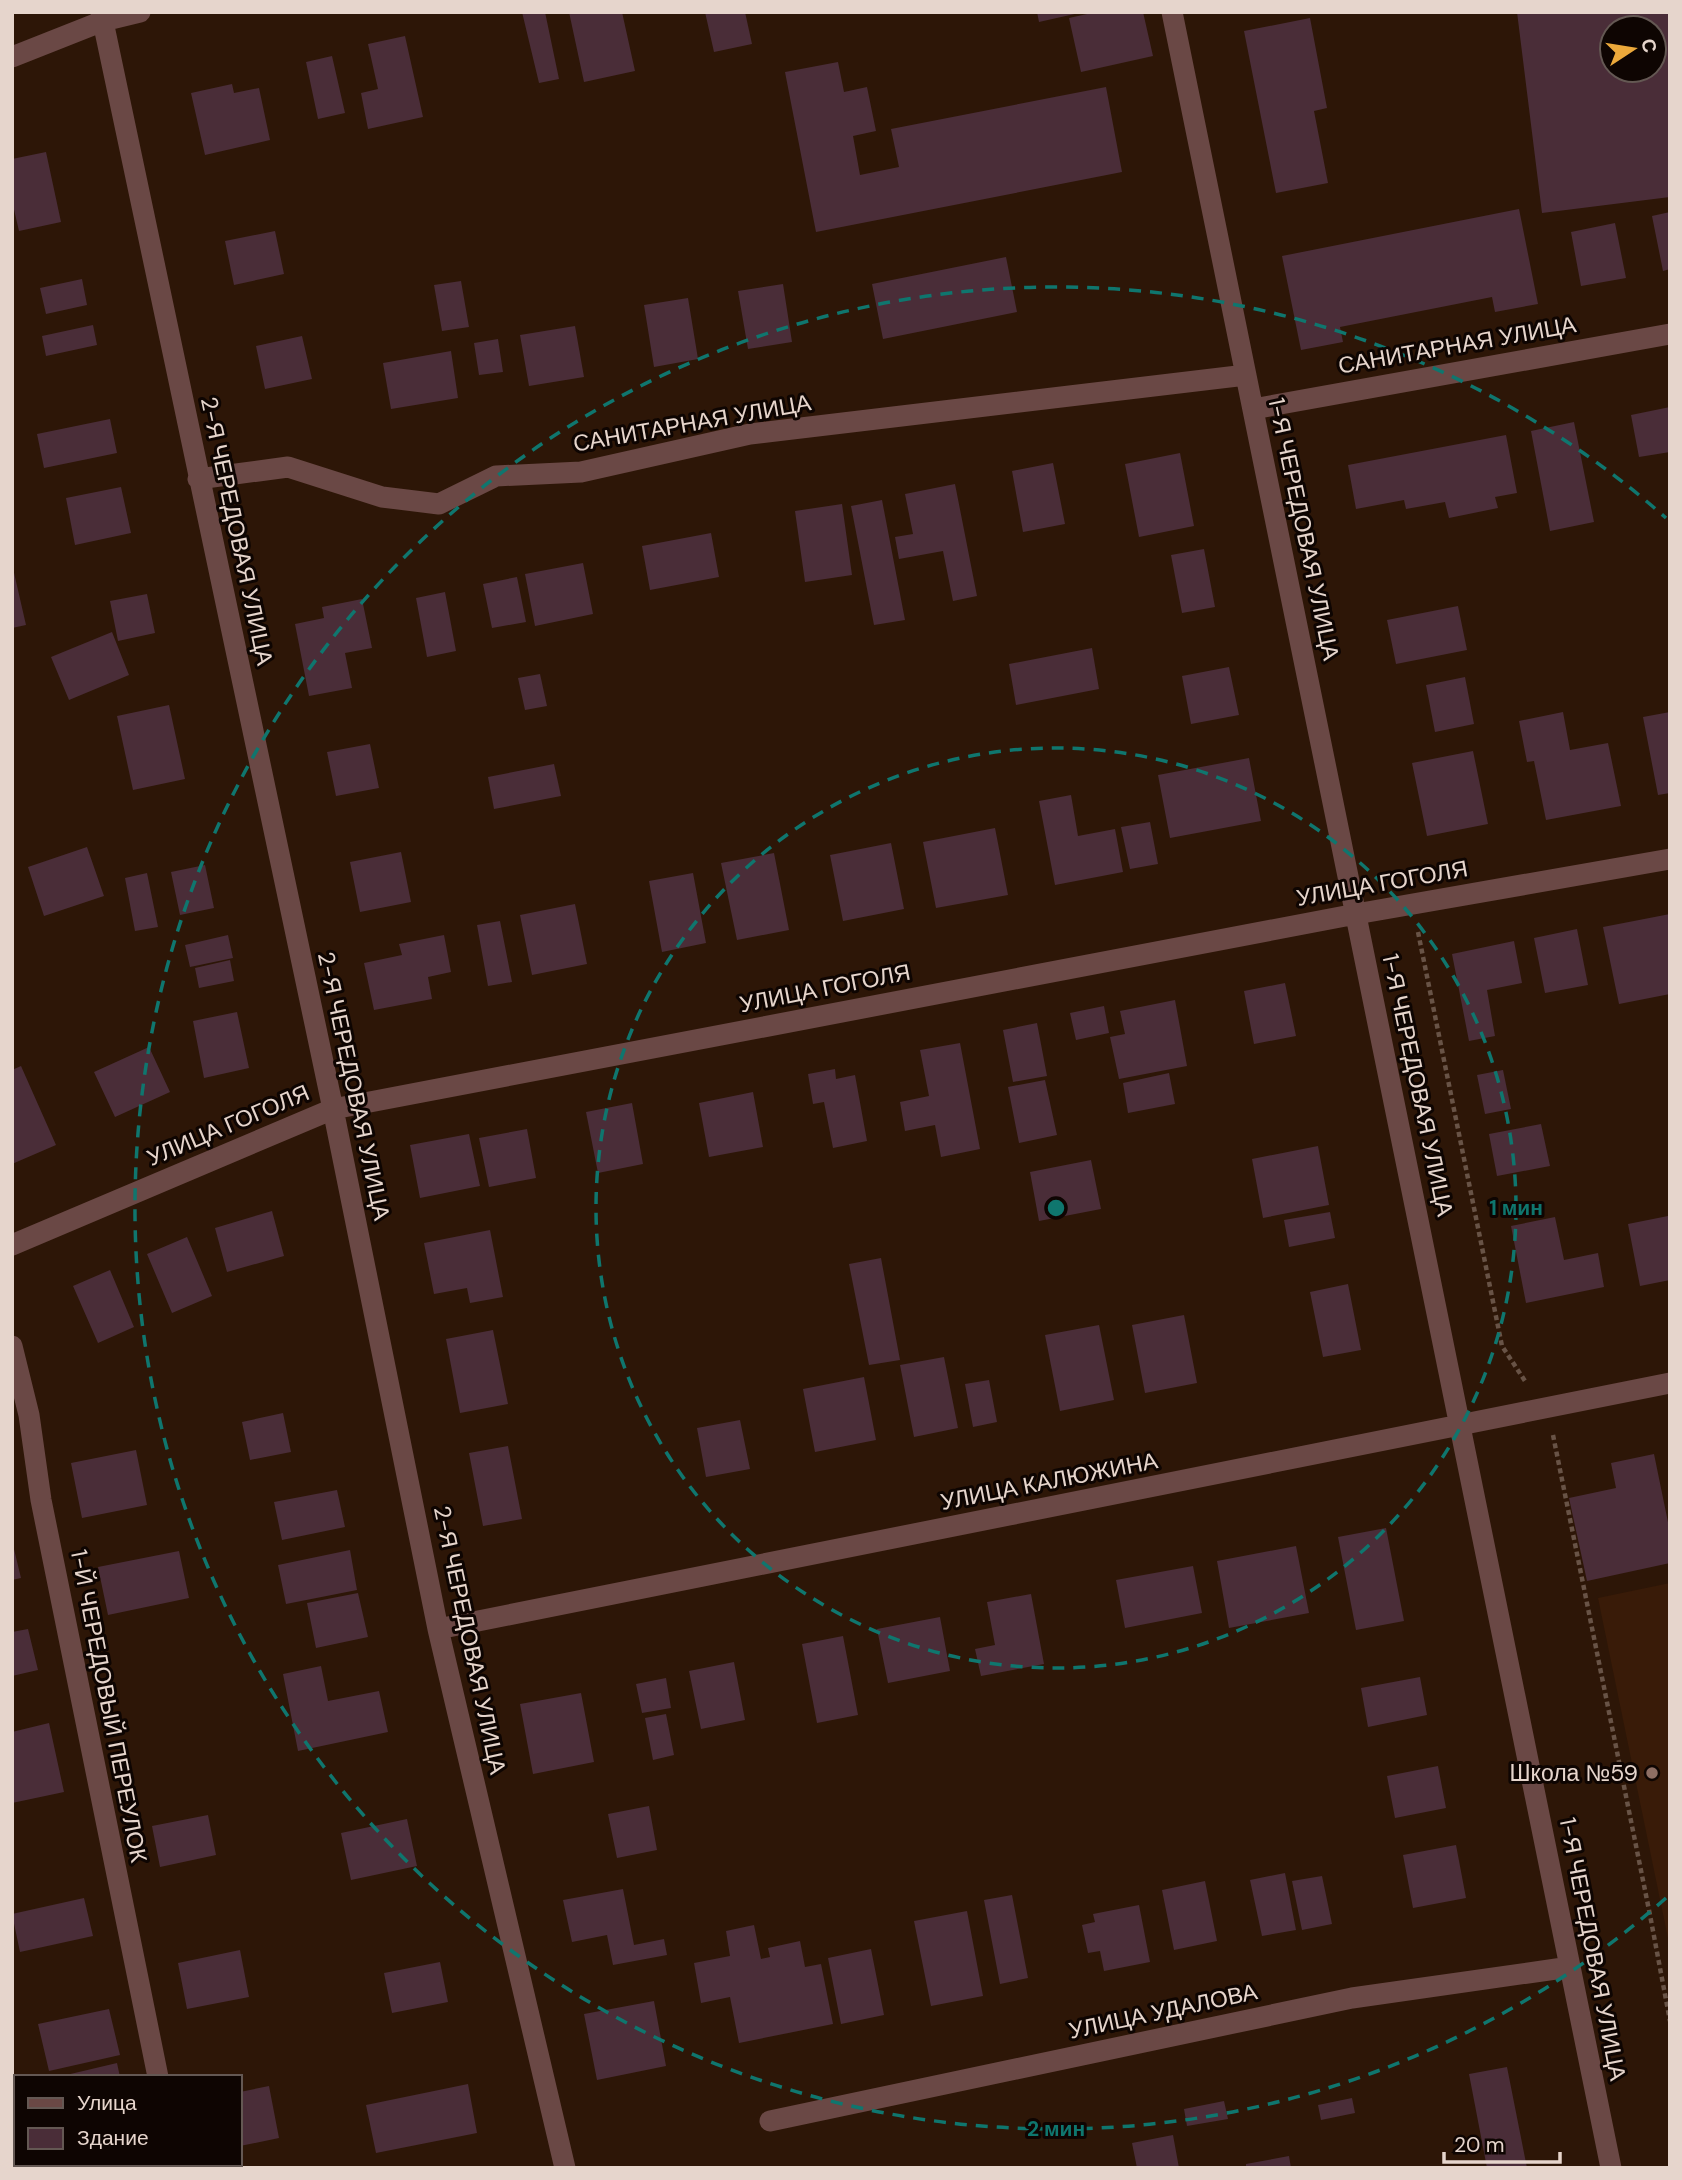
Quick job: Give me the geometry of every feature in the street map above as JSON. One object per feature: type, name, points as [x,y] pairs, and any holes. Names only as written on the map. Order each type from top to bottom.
[{"type":"street","points":[[12,57],[102,17],[140,12]]},
{"type":"street","name":"1-Я ЧЕРЕДОВАЯ УЛИЦА","points":[[1172,12],[1611,2168]]},
{"type":"street","name":"2-Я ЧЕРЕДОВАЯ УЛИЦА","points":[[102,17],[333,1109],[438,1629],[565,2168]]},
{"type":"street","name":"САНИТАРНАЯ УЛИЦА","points":[[1253,409],[1670,334]]},
{"type":"street","name":"САНИТАРНАЯ УЛИЦА","points":[[198,479],[288,467],[382,497],[439,504],[496,476],[581,472],[750,434],[1246,375]]},
{"type":"street","name":"УЛИЦА ГОГОЛЯ","points":[[12,1245],[333,1109],[1356,914],[1670,859]]},
{"type":"street","name":"1-Й ЧЕРЕДОВЫЙ ПЕРЕУЛОК","points":[[12,1346],[29,1415],[43,1513],[158,2075]]},
{"type":"street","name":"УЛИЦА КАЛЮЖИНА","points":[[438,1629],[1670,1383]]},
{"type":"street","name":"УЛИЦА УДАЛОВА","points":[[770,2121],[1352,1998],[1570,1967]]},
{"type":"path","points":[[1412,904],[1502,1346],[1551,1426],[1670,2021]]},
{"type":"shaded area","name":"Школа №59","points":[[1670,1583],[1670,1948],[1598,1598]]},
{"type":"building","points":[[522,12],[545,12],[559,79],[539,83]]},
{"type":"building","points":[[569,12],[622,12],[635,71],[584,82]]},
{"type":"building","points":[[705,12],[745,12],[752,44],[714,52]]},
{"type":"building","points":[[1037,12],[1079,12],[1079,13],[1039,22]]},
{"type":"building","points":[[1096,12],[1143,12],[1153,56],[1081,72],[1069,18]]},
{"type":"building","points":[[1517,12],[1670,12],[1670,197],[1542,213]]},
{"type":"building","points":[[1310,18],[1327,108],[1314,111],[1328,183],[1276,193],[1244,31]]},
{"type":"building","points":[[405,36],[423,117],[368,129],[361,93],[378,89],[368,44]]},
{"type":"building","points":[[332,56],[345,113],[318,119],[306,62]]},
{"type":"building","points":[[838,62],[844,92],[867,87],[876,131],[853,136],[860,175],[899,167],[891,129],[1106,87],[1122,172],[816,232],[785,72]]},
{"type":"building","points":[[232,84],[234,93],[259,88],[270,140],[205,155],[191,93]]},
{"type":"building","points":[[46,152],[61,222],[19,231],[12,201],[12,159]]},
{"type":"building","points":[[1519,209],[1538,304],[1495,312],[1492,297],[1340,327],[1343,342],[1301,350],[1282,256]]},
{"type":"building","points":[[1670,212],[1670,269],[1663,271],[1652,216]]},
{"type":"building","points":[[1615,223],[1626,278],[1581,286],[1571,232]]},
{"type":"building","points":[[275,231],[284,274],[234,285],[225,241]]},
{"type":"building","points":[[1006,257],[1017,312],[883,339],[872,284]]},
{"type":"building","points":[[82,279],[87,305],[46,314],[40,288]]},
{"type":"building","points":[[461,281],[469,327],[442,331],[434,285]]},
{"type":"building","points":[[783,284],[792,342],[748,349],[738,291]]},
{"type":"building","points":[[688,298],[698,359],[654,367],[644,305]]},
{"type":"building","points":[[93,325],[97,345],[46,356],[42,336]]},
{"type":"building","points":[[575,326],[584,377],[529,386],[520,335]]},
{"type":"building","points":[[302,336],[312,379],[265,389],[256,346]]},
{"type":"building","points":[[498,339],[503,372],[479,375],[474,343]]},
{"type":"building","points":[[451,351],[458,398],[391,409],[383,363]]},
{"type":"building","points":[[1670,407],[1670,452],[1639,457],[1631,415]]},
{"type":"building","points":[[110,419],[117,453],[44,468],[37,434]]},
{"type":"building","points":[[1574,422],[1594,522],[1550,531],[1531,431]]},
{"type":"building","points":[[1506,435],[1517,493],[1495,497],[1498,508],[1449,518],[1445,502],[1406,509],[1404,500],[1356,509],[1348,465]]},
{"type":"building","points":[[1180,453],[1194,526],[1139,537],[1125,464]]},
{"type":"building","points":[[1053,463],[1065,524],[1023,532],[1012,471]]},
{"type":"building","points":[[955,484],[977,596],[953,601],[943,551],[899,559],[895,537],[913,534],[905,494]]},
{"type":"building","points":[[121,487],[131,533],[75,545],[66,498]]},
{"type":"building","points":[[882,500],[905,620],[874,625],[851,506]]},
{"type":"building","points":[[842,504],[852,575],[805,582],[795,511]]},
{"type":"building","points":[[711,533],[719,577],[650,590],[642,546]]},
{"type":"building","points":[[1204,549],[1215,607],[1182,613],[1171,555]]},
{"type":"building","points":[[583,563],[593,614],[535,626],[525,574]]},
{"type":"building","points":[[12,564],[26,625],[12,628]]},
{"type":"building","points":[[517,577],[526,622],[492,628],[483,584]]},
{"type":"building","points":[[445,592],[456,651],[427,657],[416,598]]},
{"type":"building","points":[[147,594],[155,633],[118,641],[110,601]]},
{"type":"building","points":[[362,599],[372,648],[345,653],[352,688],[309,696],[295,624],[324,618],[322,607]]},
{"type":"building","points":[[1458,606],[1467,650],[1396,664],[1387,620]]},
{"type":"building","points":[[112,632],[129,675],[69,700],[51,657]]},
{"type":"building","points":[[1092,648],[1099,689],[1016,705],[1009,664]]},
{"type":"building","points":[[1229,667],[1239,715],[1191,724],[1182,676]]},
{"type":"building","points":[[540,674],[547,706],[525,710],[518,678]]},
{"type":"building","points":[[1465,677],[1474,724],[1435,732],[1426,685]]},
{"type":"building","points":[[169,705],[185,779],[133,790],[117,716]]},
{"type":"building","points":[[1563,712],[1570,750],[1608,743],[1621,806],[1546,820],[1534,761],[1527,762],[1519,721]]},
{"type":"building","points":[[1670,712],[1670,793],[1658,795],[1643,717]]},
{"type":"building","points":[[370,744],[379,788],[336,796],[327,752]]},
{"type":"building","points":[[1473,751],[1488,824],[1427,836],[1412,763]]},
{"type":"building","points":[[1249,758],[1261,821],[1170,838],[1158,775]]},
{"type":"building","points":[[554,764],[561,796],[494,809],[488,777]]},
{"type":"building","points":[[1071,795],[1078,836],[1115,829],[1123,872],[1055,885],[1039,801]]},
{"type":"building","points":[[1150,822],[1158,864],[1130,869],[1121,827]]},
{"type":"building","points":[[995,828],[1008,895],[936,908],[923,842]]},
{"type":"building","points":[[891,843],[904,909],[843,921],[830,855]]},
{"type":"building","points":[[87,847],[104,896],[44,916],[28,867]]},
{"type":"building","points":[[401,852],[411,902],[360,912],[350,862]]},
{"type":"building","points":[[774,853],[789,930],[737,940],[721,863]]},
{"type":"building","points":[[205,865],[214,908],[180,915],[171,872]]},
{"type":"building","points":[[147,873],[158,927],[135,931],[125,878]]},
{"type":"building","points":[[693,873],[706,943],[662,952],[649,881]]},
{"type":"building","points":[[575,904],[587,964],[532,975],[520,915]]},
{"type":"building","points":[[1670,914],[1670,994],[1619,1004],[1603,927]]},
{"type":"building","points":[[500,921],[512,982],[488,986],[477,925]]},
{"type":"building","points":[[1577,929],[1588,985],[1545,993],[1534,938]]},
{"type":"building","points":[[228,935],[233,958],[190,967],[185,945]]},
{"type":"building","points":[[444,935],[451,972],[428,977],[432,999],[374,1010],[364,963],[402,955],[399,944]]},
{"type":"building","points":[[1514,941],[1522,983],[1487,990],[1495,1036],[1469,1041],[1452,954]]},
{"type":"building","points":[[230,960],[234,981],[199,988],[195,968]]},
{"type":"building","points":[[1285,983],[1296,1036],[1254,1044],[1244,991]]},
{"type":"building","points":[[1175,1000],[1187,1066],[1119,1079],[1110,1037],[1125,1034],[1120,1011]]},
{"type":"building","points":[[1104,1006],[1109,1033],[1076,1040],[1070,1013]]},
{"type":"building","points":[[237,1012],[249,1068],[204,1078],[193,1021]]},
{"type":"building","points":[[1037,1023],[1047,1076],[1013,1082],[1003,1030]]},
{"type":"building","points":[[960,1043],[980,1149],[941,1157],[935,1125],[905,1131],[900,1102],[929,1096],[920,1050]]},
{"type":"building","points":[[149,1047],[170,1092],[115,1117],[94,1072]]},
{"type":"building","points":[[21,1066],[56,1145],[12,1164],[12,1070]]},
{"type":"building","points":[[835,1069],[836,1079],[855,1075],[867,1141],[833,1148],[824,1102],[813,1104],[808,1074]]},
{"type":"building","points":[[1503,1070],[1511,1109],[1485,1114],[1477,1075]]},
{"type":"building","points":[[1169,1073],[1175,1104],[1128,1113],[1123,1083]]},
{"type":"building","points":[[1045,1080],[1057,1135],[1019,1143],[1008,1087]]},
{"type":"building","points":[[753,1092],[763,1147],[709,1157],[699,1103]]},
{"type":"building","points":[[632,1103],[643,1164],[598,1173],[586,1112]]},
{"type":"building","points":[[1541,1124],[1550,1166],[1497,1176],[1489,1134]]},
{"type":"building","points":[[527,1129],[536,1178],[489,1187],[479,1138]]},
{"type":"building","points":[[469,1134],[480,1186],[420,1198],[410,1145]]},
{"type":"building","points":[[1318,1146],[1329,1205],[1263,1218],[1252,1159]]},
{"type":"building","points":[[1091,1160],[1101,1209],[1039,1221],[1030,1172]]},
{"type":"building","points":[[272,1211],[284,1256],[227,1272],[215,1228]]},
{"type":"building","points":[[1330,1212],[1335,1238],[1289,1247],[1284,1220]]},
{"type":"building","points":[[1668,1216],[1670,1280],[1640,1286],[1628,1224]]},
{"type":"building","points":[[1555,1217],[1564,1260],[1598,1253],[1604,1287],[1526,1303],[1511,1226]]},
{"type":"building","points":[[490,1230],[503,1297],[470,1303],[467,1288],[434,1294],[424,1243]]},
{"type":"building","points":[[187,1237],[212,1296],[172,1313],[147,1254]]},
{"type":"building","points":[[881,1258],[900,1360],[869,1365],[849,1264]]},
{"type":"building","points":[[110,1270],[134,1327],[98,1343],[73,1286]]},
{"type":"building","points":[[1348,1284],[1361,1350],[1323,1357],[1310,1292]]},
{"type":"building","points":[[1184,1315],[1197,1383],[1145,1393],[1132,1325]]},
{"type":"building","points":[[1099,1325],[1114,1400],[1060,1411],[1045,1335]]},
{"type":"building","points":[[493,1330],[508,1404],[460,1413],[446,1339]]},
{"type":"building","points":[[944,1357],[958,1428],[914,1437],[900,1365]]},
{"type":"building","points":[[864,1377],[876,1440],[815,1452],[803,1389]]},
{"type":"building","points":[[989,1380],[997,1422],[973,1427],[965,1384]]},
{"type":"building","points":[[283,1413],[291,1452],[250,1460],[242,1422]]},
{"type":"building","points":[[740,1420],[750,1469],[706,1477],[697,1428]]},
{"type":"building","points":[[508,1446],[522,1519],[483,1526],[469,1453]]},
{"type":"building","points":[[136,1450],[147,1505],[82,1518],[71,1463]]},
{"type":"building","points":[[1654,1454],[1670,1532],[1670,1563],[1587,1581],[1569,1498],[1616,1488],[1611,1463]]},
{"type":"building","points":[[337,1490],[345,1527],[282,1540],[274,1502]]},
{"type":"building","points":[[1386,1528],[1404,1621],[1356,1630],[1338,1537]]},
{"type":"building","points":[[12,1546],[21,1578],[12,1580]]},
{"type":"building","points":[[1296,1546],[1309,1613],[1229,1628],[1217,1561]]},
{"type":"building","points":[[350,1550],[357,1590],[286,1604],[278,1565]]},
{"type":"building","points":[[179,1551],[189,1598],[108,1615],[98,1567]]},
{"type":"building","points":[[1193,1566],[1202,1613],[1125,1628],[1116,1580]]},
{"type":"building","points":[[358,1593],[368,1637],[316,1648],[307,1603]]},
{"type":"building","points":[[1031,1594],[1044,1664],[981,1676],[975,1649],[995,1645],[987,1602]]},
{"type":"building","points":[[940,1617],[950,1671],[888,1683],[877,1629]]},
{"type":"building","points":[[28,1629],[38,1670],[12,1676],[12,1632]]},
{"type":"building","points":[[843,1636],[858,1715],[817,1723],[802,1644]]},
{"type":"building","points":[[734,1662],[745,1720],[701,1729],[689,1671]]},
{"type":"building","points":[[321,1666],[328,1701],[379,1691],[388,1732],[298,1751],[283,1674]]},
{"type":"building","points":[[1420,1677],[1427,1715],[1368,1727],[1361,1688]]},
{"type":"building","points":[[666,1678],[671,1708],[642,1713],[636,1684]]},
{"type":"building","points":[[581,1693],[594,1762],[533,1774],[520,1704]]},
{"type":"building","points":[[666,1714],[674,1755],[653,1760],[645,1718]]},
{"type":"building","points":[[49,1723],[64,1792],[12,1803],[12,1732]]},
{"type":"building","points":[[1438,1766],[1446,1808],[1395,1818],[1387,1776]]},
{"type":"building","points":[[649,1806],[657,1850],[617,1858],[608,1814]]},
{"type":"building","points":[[208,1815],[216,1855],[160,1867],[152,1826]]},
{"type":"building","points":[[407,1819],[417,1866],[351,1880],[341,1833]]},
{"type":"building","points":[[1456,1845],[1466,1898],[1413,1908],[1403,1855]]},
{"type":"building","points":[[1285,1873],[1296,1930],[1262,1936],[1250,1880]]},
{"type":"building","points":[[1322,1876],[1332,1924],[1302,1930],[1292,1881]]},
{"type":"building","points":[[1205,1881],[1217,1941],[1174,1950],[1162,1890]]},
{"type":"building","points":[[623,1889],[634,1945],[664,1939],[667,1955],[613,1965],[607,1935],[572,1942],[563,1900]]},
{"type":"building","points":[[1012,1895],[1028,1978],[1000,1984],[984,1900]]},
{"type":"building","points":[[84,1898],[93,1936],[20,1952],[12,1914]]},
{"type":"building","points":[[1139,1905],[1150,1962],[1104,1971],[1100,1951],[1088,1953],[1082,1925],[1095,1922],[1093,1914]]},
{"type":"building","points":[[967,1911],[983,1996],[931,2006],[914,1921]]},
{"type":"building","points":[[754,1925],[761,1959],[770,1957],[768,1948],[800,1941],[805,1967],[821,1964],[833,2024],[739,2043],[730,1997],[701,2003],[694,1963],[730,1956],[726,1931]]},
{"type":"building","points":[[871,1949],[884,2015],[841,2024],[828,1958]]},
{"type":"building","points":[[240,1950],[249,1997],[187,2009],[178,1963]]},
{"type":"building","points":[[440,1962],[448,2002],[392,2013],[384,1973]]},
{"type":"building","points":[[654,2001],[666,2066],[597,2080],[584,2014]]},
{"type":"building","points":[[109,2009],[120,2055],[49,2071],[38,2024]]},
{"type":"building","points":[[117,2063],[120,2075],[66,2075]]},
{"type":"building","points":[[1507,2067],[1527,2168],[1487,2168],[1469,2074]]},
{"type":"building","points":[[468,2084],[477,2133],[376,2153],[366,2105]]},
{"type":"building","points":[[269,2086],[279,2138],[242,2146],[242,2092]]},
{"type":"building","points":[[1352,2098],[1355,2113],[1321,2120],[1318,2105]]},
{"type":"building","points":[[1224,2101],[1228,2119],[1187,2126],[1184,2109]]},
{"type":"building","points":[[1173,2135],[1179,2168],[1137,2168],[1132,2143]]},
{"type":"building","points":[[1289,2156],[1291,2168],[1246,2168],[1246,2164]]},
{"type":"building","points":[[38,2166],[81,2166],[74,2168]]},
{"type":"place","name":"Школа №59","points":[[1652,1773]]}]
